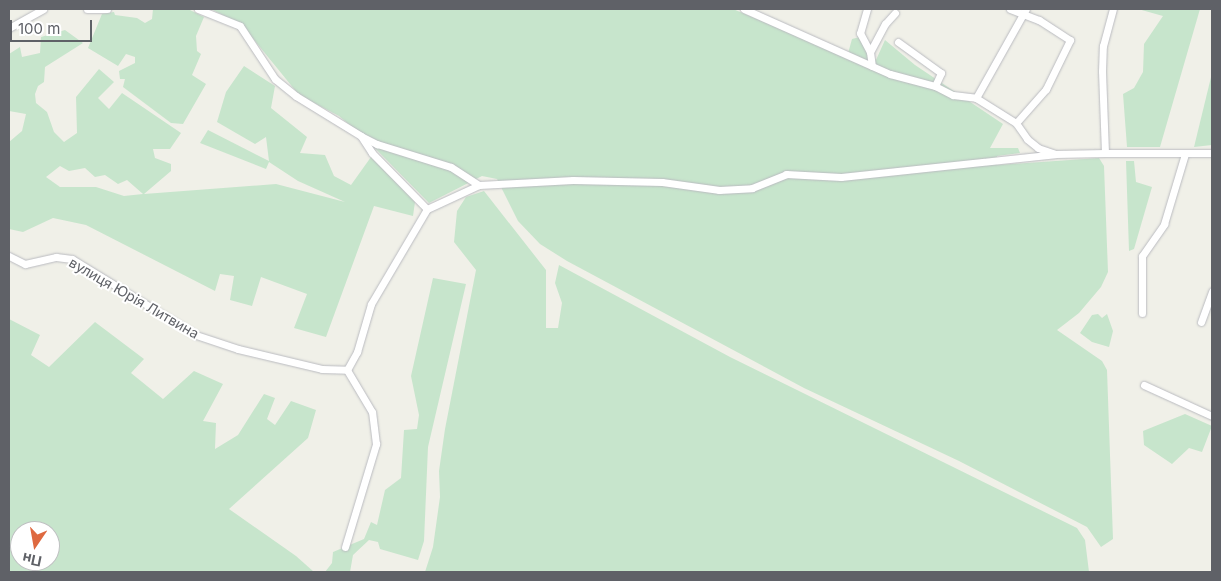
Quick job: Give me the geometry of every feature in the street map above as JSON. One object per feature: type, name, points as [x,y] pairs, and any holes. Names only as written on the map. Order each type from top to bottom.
[{"type":"street","points":[[9,28],[43,9]]},
{"type":"street","points":[[87,9],[107,9]]},
{"type":"street","points":[[198,9],[240,26],[275,78],[296,96],[376,144],[451,167],[479,186]]},
{"type":"street","points":[[744,9],[872,66],[935,86],[953,95],[976,98],[1016,123],[1026,139],[1038,148],[1055,154]]},
{"type":"street","points":[[867,9],[860,33],[870,52],[872,66]]},
{"type":"street","points":[[1010,9],[1025,11],[1070,40],[1046,88],[1016,123]]},
{"type":"street","points":[[1105,153],[1102,62],[1113,9]]},
{"type":"street","points":[[976,98],[1025,11]]},
{"type":"street","points":[[870,52],[885,24],[895,13]]},
{"type":"street","points":[[898,42],[941,73],[935,86]]},
{"type":"street","points":[[362,136],[372,153],[427,209]]},
{"type":"street","points":[[345,547],[376,444],[372,412],[347,370],[357,352],[371,304],[427,209],[479,186],[573,180],[662,182],[719,190],[752,188],[786,174],[841,177],[1055,154],[1212,153]]},
{"type":"street","points":[[1142,313],[1142,256],[1164,224],[1185,154]]},
{"type":"street","name":"вулиця Юрія Литвина","points":[[9,256],[25,264],[56,257],[72,259],[196,335],[238,349],[322,369],[347,370]]},
{"type":"street","points":[[1201,322],[1212,291]]},
{"type":"street","points":[[1144,385],[1212,416]]},
{"type":"green space","points":[[153,9],[188,9],[204,17],[196,36],[197,51],[201,54],[192,75],[206,84],[183,124],[171,123],[123,87],[125,79],[120,79],[119,71],[135,63],[135,57],[126,54],[118,66],[88,48],[102,14],[114,12],[115,15],[137,18],[145,23],[152,19]]},
{"type":"green space","points":[[211,9],[733,9],[847,57],[852,39],[860,37],[876,60],[885,40],[915,65],[1003,124],[990,148],[1018,148],[1020,153],[997,156],[997,165],[1099,158],[1104,166],[1108,272],[1101,287],[1079,313],[1057,330],[1102,361],[1107,370],[1113,539],[1101,547],[1087,527],[959,461],[804,388],[567,261],[540,244],[518,221],[497,179],[482,176],[429,203],[363,136],[339,116],[299,95],[242,25]]},
{"type":"green space","points":[[1138,9],[1200,9],[1160,147],[1127,147],[1123,94],[1134,88],[1143,72],[1144,44],[1163,16]]},
{"type":"green space","points":[[65,30],[83,43],[45,67],[44,82],[38,86],[35,94],[36,103],[47,112],[54,132],[64,142],[77,133],[76,97],[99,69],[114,82],[98,98],[109,109],[122,93],[181,133],[170,149],[153,149],[155,158],[171,164],[171,171],[144,194],[276,184],[345,202],[298,181],[269,162],[266,169],[200,143],[208,130],[269,161],[266,137],[255,144],[217,122],[226,92],[244,66],[275,86],[271,108],[307,137],[300,153],[325,155],[334,176],[351,185],[371,157],[415,202],[413,216],[374,206],[326,337],[294,328],[307,294],[261,277],[252,306],[230,300],[234,276],[220,274],[215,291],[86,225],[53,218],[23,232],[9,229],[9,142],[22,131],[26,114],[9,111],[9,54],[20,47],[22,57],[40,53],[41,37]],"holes":[[[60,166],[69,171],[85,168],[95,177],[105,175],[118,184],[127,180],[143,194],[124,196],[96,187],[60,187],[46,177]]]},
{"type":"green space","points":[[1212,73],[1212,145],[1194,147]]},
{"type":"green space","points":[[1126,161],[1134,161],[1136,182],[1152,187],[1134,249],[1129,251]]},
{"type":"green space","points":[[484,191],[546,270],[546,328],[558,328],[562,303],[555,283],[559,265],[730,357],[1077,528],[1085,540],[1089,572],[425,572],[433,547],[440,497],[439,471],[445,429],[476,270],[454,242],[457,211],[466,197]]},
{"type":"green space","points":[[433,278],[466,284],[428,447],[424,541],[418,560],[380,549],[378,542],[369,540],[353,555],[350,572],[325,572],[332,563],[333,552],[364,539],[371,522],[377,525],[385,490],[401,478],[404,430],[417,429],[419,415],[411,376]]},
{"type":"green space","points":[[1098,314],[1102,318],[1107,314],[1113,331],[1109,347],[1092,342],[1080,333],[1092,315]]},
{"type":"green space","points":[[9,319],[40,335],[31,355],[49,367],[95,322],[144,359],[131,373],[163,399],[194,371],[223,384],[203,421],[216,423],[215,449],[238,435],[264,394],[275,398],[267,419],[275,425],[291,401],[316,410],[308,438],[229,509],[296,556],[314,572],[9,572]]},
{"type":"green space","points":[[1185,414],[1212,426],[1202,452],[1189,448],[1172,464],[1144,445],[1143,431]]}]
